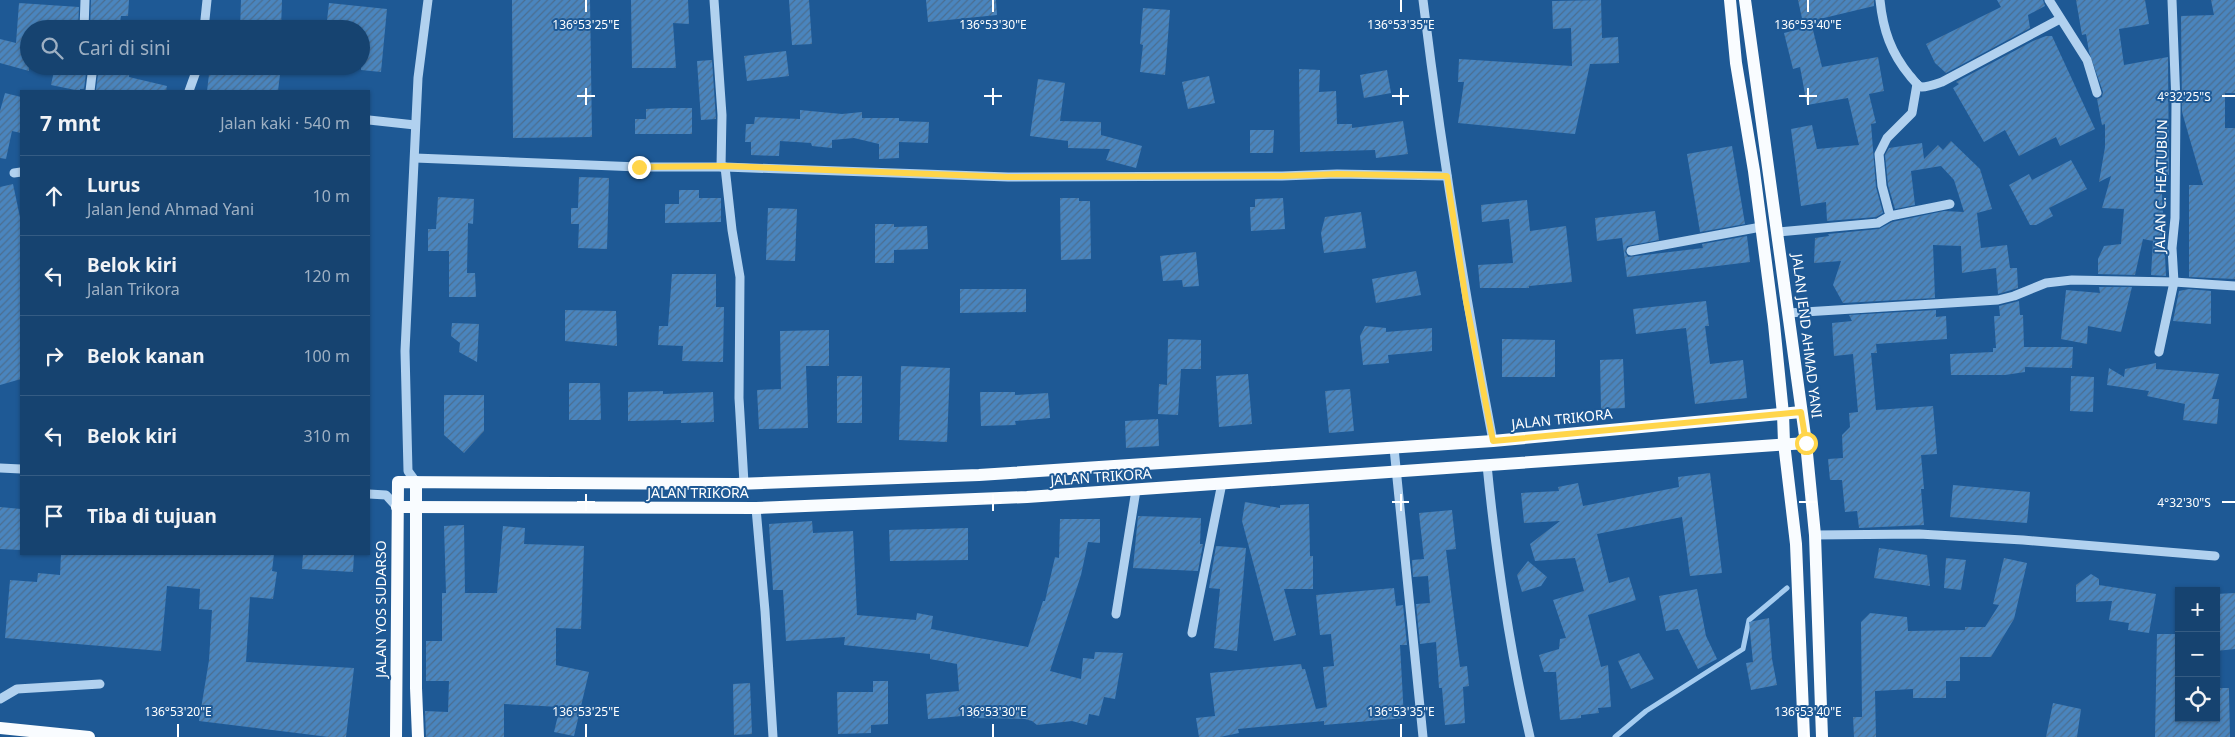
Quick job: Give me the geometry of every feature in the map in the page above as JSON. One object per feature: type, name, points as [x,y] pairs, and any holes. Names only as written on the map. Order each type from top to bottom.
[{"type":"main road","points":[[1730,0],[1736,62],[1761,227],[1783,414],[1784,443],[1796,544],[1804,737]]},
{"type":"main road","name":"JALAN JEND AHMAD YANI","points":[[1745,0],[1806,443],[1815,535],[1822,737]]},
{"type":"main road","name":"JALAN TRIKORA","points":[[398,482],[744,483],[980,475],[1493,441],[1801,412]]},
{"type":"main road","name":"JALAN TRIKORA","points":[[397,507],[756,508],[1136,490],[1784,443],[1806,443]]},
{"type":"main road","name":"JALAN YOS SUDARSO","points":[[396,737],[398,482]]},
{"type":"main road","points":[[416,482],[416,688],[418,737]]},
{"type":"main road","points":[[0,728],[64,736],[89,737]]},
{"type":"street","points":[[84,0],[84,20]]},
{"type":"street","points":[[205,20],[207,0]]},
{"type":"street","points":[[416,482],[408,471],[406,351],[418,78],[428,0]]},
{"type":"street","points":[[714,0],[722,115],[723,167],[740,277],[739,398],[744,483]]},
{"type":"street","points":[[1423,0],[1466,301],[1493,441]]},
{"type":"street","points":[[1880,0],[1882,19],[1890,45],[1902,67],[1917,84],[1923,87],[1942,82],[2060,19]]},
{"type":"street","points":[[2049,0],[2087,60],[2097,93]]},
{"type":"street","name":"JALAN C. HEATUBUN","points":[[2159,352],[2174,282],[2172,248],[2175,218],[2176,103],[2172,0]]},
{"type":"street","points":[[90,90],[92,75]]},
{"type":"street","points":[[188,90],[194,75]]},
{"type":"street","points":[[1890,216],[1882,186],[1879,154],[1887,138],[1912,113],[1917,84]]},
{"type":"street","points":[[370,120],[416,125]]},
{"type":"street","points":[[415,158],[639,167],[723,167],[1008,177],[1248,177],[1337,174],[1447,176]]},
{"type":"street","points":[[1778,232],[1878,223],[1890,216],[1950,204]]},
{"type":"street","points":[[1632,251],[1761,227]]},
{"type":"street","points":[[1788,313],[1998,300],[2014,296],[2046,283],[2072,280],[2174,282],[2235,286]]},
{"type":"street","points":[[1394,448],[1423,737]]},
{"type":"street","points":[[1487,465],[1500,581],[1520,696],[1530,737]]},
{"type":"street","points":[[0,468],[20,469]]},
{"type":"street","points":[[386,495],[408,471]]},
{"type":"street","points":[[1192,633],[1222,483]]},
{"type":"street","points":[[1116,614],[1136,490]]},
{"type":"street","points":[[370,494],[386,495],[397,507]]},
{"type":"street","points":[[756,508],[765,610],[772,737]]},
{"type":"street","points":[[1815,535],[1919,534],[2053,542],[2216,556]]},
{"type":"street","points":[[0,699],[16,689],[100,684]]},
{"type":"building","points":[[91,0],[129,0],[128,16],[121,16],[120,20],[90,20]]},
{"type":"building","points":[[241,0],[282,0],[281,20],[240,20]]},
{"type":"building","points":[[512,0],[590,0],[592,137],[513,138]]},
{"type":"building","points":[[631,0],[688,0],[689,24],[673,23],[676,68],[632,68]]},
{"type":"building","points":[[789,0],[809,0],[812,44],[792,45]]},
{"type":"building","points":[[926,0],[996,0],[997,15],[928,22]]},
{"type":"building","points":[[1601,0],[1602,38],[1618,37],[1619,63],[1590,64],[1575,134],[1458,123],[1464,82],[1458,82],[1459,59],[1572,66],[1571,28],[1553,29],[1552,1]]},
{"type":"building","points":[[1798,0],[1874,0],[1874,6],[1803,23]]},
{"type":"building","points":[[1997,0],[2043,0],[2045,6],[2028,15],[2030,28],[1946,73],[1935,63],[1926,44],[2001,7]]},
{"type":"building","points":[[2076,0],[2145,0],[2149,24],[2119,29],[2124,65],[2168,57],[2169,175],[2161,173],[2166,276],[2151,275],[2153,241],[2143,239],[2135,275],[2098,274],[2098,259],[2104,246],[2121,244],[2124,209],[2102,208],[2111,176],[2099,182],[2105,147],[2105,124],[2102,125],[2097,99],[2102,97],[2103,92],[2089,52],[2086,34],[2082,35]]},
{"type":"building","points":[[2211,0],[2235,0],[2235,93],[2225,93],[2225,128],[2235,128],[2235,279],[2189,277],[2189,185],[2203,185],[2182,112],[2181,16],[2214,15]]},
{"type":"building","points":[[19,3],[79,7],[78,20],[20,20],[20,69],[0,63],[0,39],[16,43]]},
{"type":"building","points":[[329,3],[387,9],[381,72],[370,71],[370,20],[327,20]]},
{"type":"building","points":[[1143,8],[1170,10],[1165,75],[1140,72],[1143,45],[1140,44]]},
{"type":"building","points":[[1812,26],[1822,67],[1878,57],[1884,91],[1869,94],[1876,123],[1871,124],[1876,187],[1883,213],[1876,217],[1827,221],[1826,202],[1801,206],[1791,129],[1812,125],[1817,149],[1859,145],[1848,98],[1807,105],[1800,67],[1793,69],[1784,33]]},
{"type":"building","points":[[2046,36],[2052,36],[2095,129],[2060,146],[2056,137],[2019,156],[2005,130],[1984,142],[1953,88],[1959,84],[1956,82]]},
{"type":"building","points":[[786,51],[789,76],[747,81],[744,56]]},
{"type":"building","points":[[712,60],[716,119],[701,120],[697,61]]},
{"type":"building","points":[[1299,69],[1320,70],[1319,92],[1336,91],[1337,124],[1352,124],[1352,128],[1403,121],[1408,154],[1376,158],[1375,150],[1300,152]]},
{"type":"building","points":[[1387,70],[1391,93],[1364,98],[1360,75]]},
{"type":"building","points":[[53,75],[86,75],[84,89],[75,90],[51,85]]},
{"type":"building","points":[[98,75],[129,75],[129,77],[167,86],[166,90],[96,90]]},
{"type":"building","points":[[209,75],[280,75],[278,90],[207,90]]},
{"type":"building","points":[[1209,76],[1215,103],[1188,109],[1182,82]]},
{"type":"building","points":[[1038,79],[1065,83],[1060,121],[1101,122],[1101,135],[1142,146],[1136,168],[1106,160],[1110,149],[1068,148],[1068,141],[1030,136]]},
{"type":"building","points":[[5,93],[20,97],[20,133],[12,131],[6,159],[0,158],[0,111]]},
{"type":"building","points":[[692,108],[692,134],[635,134],[635,119],[646,119],[646,109]]},
{"type":"building","points":[[800,110],[842,114],[862,112],[862,118],[899,118],[899,121],[929,122],[928,143],[899,142],[899,158],[879,159],[879,144],[854,138],[832,140],[832,148],[812,146],[811,143],[780,141],[779,156],[751,155],[751,142],[745,142],[746,124],[754,124],[755,117],[800,119]]},
{"type":"building","points":[[1250,130],[1274,130],[1273,153],[1250,153]]},
{"type":"building","points":[[1951,141],[1980,169],[1992,209],[1977,213],[1981,248],[2007,245],[2010,268],[2017,268],[2018,288],[1998,294],[1996,268],[1962,273],[1961,246],[1933,245],[1935,298],[1843,303],[1833,285],[1841,261],[1814,263],[1815,238],[1829,236],[1828,234],[1879,229],[1892,222],[1944,211],[1964,212],[1954,180],[1941,166],[1911,171],[1915,205],[1895,209],[1888,185],[1885,155],[1889,148],[1922,143],[1924,159],[1938,145],[1943,150]]},
{"type":"building","points":[[1732,146],[1745,224],[1700,232],[1687,154]]},
{"type":"building","points":[[2071,160],[2087,189],[2049,208],[2053,216],[2036,225],[2030,225],[2009,185],[2029,174],[2032,180]]},
{"type":"building","points":[[579,177],[609,178],[607,249],[578,248],[579,224],[571,224],[571,208],[578,208]]},
{"type":"building","points":[[13,184],[20,217],[20,379],[0,385],[0,187]]},
{"type":"building","points":[[679,190],[699,190],[699,198],[721,198],[721,222],[665,223],[665,204],[679,204]]},
{"type":"building","points":[[438,197],[474,199],[473,224],[468,223],[467,273],[475,273],[476,297],[449,297],[449,251],[428,251],[428,229],[436,229]]},
{"type":"building","points":[[1060,198],[1079,198],[1079,201],[1090,201],[1091,259],[1061,260]]},
{"type":"building","points":[[1283,198],[1285,229],[1251,231],[1250,207],[1255,207],[1255,199]]},
{"type":"building","points":[[1527,200],[1530,231],[1566,226],[1572,282],[1529,286],[1529,288],[1480,288],[1478,265],[1513,263],[1509,219],[1482,222],[1481,205]]},
{"type":"building","points":[[768,208],[797,209],[795,261],[766,260]]},
{"type":"building","points":[[1655,211],[1659,240],[1627,246],[1625,252],[1628,257],[1703,248],[1702,244],[1747,236],[1750,262],[1627,277],[1622,238],[1597,241],[1595,218]]},
{"type":"building","points":[[1361,212],[1366,248],[1324,253],[1321,233],[1325,217]]},
{"type":"building","points":[[875,224],[894,224],[894,227],[927,226],[928,249],[894,250],[894,263],[875,263]]},
{"type":"building","points":[[1196,252],[1199,286],[1183,287],[1182,280],[1163,281],[1160,256]]},
{"type":"building","points":[[1416,271],[1421,295],[1376,303],[1372,279]]},
{"type":"building","points":[[672,274],[716,274],[716,307],[724,307],[723,362],[682,361],[683,346],[658,345],[659,326],[668,326]]},
{"type":"building","points":[[2099,287],[2132,287],[2121,332],[2088,326],[2087,344],[2061,339],[2066,290],[2100,293]]},
{"type":"building","points":[[960,289],[1026,289],[1026,312],[960,313]]},
{"type":"building","points":[[2189,289],[2211,291],[2211,324],[2173,321],[2179,291]]},
{"type":"building","points":[[1706,301],[1709,326],[1705,326],[1710,364],[1743,360],[1747,398],[1695,404],[1686,328],[1636,334],[1633,309]]},
{"type":"building","points":[[2019,301],[2020,315],[2023,315],[2024,347],[2073,347],[2072,368],[2025,367],[2025,372],[2005,375],[1951,375],[1950,354],[1993,352],[1993,348],[1996,348],[1994,316],[2000,316],[1999,306]]},
{"type":"building","points":[[565,310],[616,311],[617,346],[565,341]]},
{"type":"building","points":[[1936,310],[1936,317],[1946,316],[1947,339],[1876,344],[1877,353],[1871,353],[1876,410],[1933,406],[1937,454],[1921,455],[1924,489],[1921,489],[1924,525],[1859,528],[1857,511],[1845,512],[1842,480],[1830,480],[1828,459],[1843,458],[1842,435],[1850,427],[1849,413],[1858,412],[1853,354],[1834,356],[1832,323],[1852,321],[1849,315]]},
{"type":"building","points":[[452,323],[479,324],[477,362],[459,352],[460,343],[451,336]]},
{"type":"building","points":[[1365,326],[1386,328],[1386,332],[1432,328],[1432,351],[1388,355],[1389,363],[1363,365],[1360,336]]},
{"type":"building","points":[[829,330],[829,366],[806,366],[808,428],[759,429],[757,390],[781,389],[780,331]]},
{"type":"building","points":[[1168,339],[1201,340],[1201,369],[1181,369],[1178,415],[1158,414],[1159,384],[1167,385]]},
{"type":"building","points":[[1502,339],[1555,340],[1555,377],[1502,377]]},
{"type":"building","points":[[1623,359],[1625,408],[1601,409],[1600,360]]},
{"type":"building","points":[[2156,363],[2156,369],[2219,374],[2212,399],[2219,399],[2217,424],[2183,420],[2185,404],[2147,396],[2149,391],[2107,385],[2109,368],[2124,377],[2125,369]]},
{"type":"building","points":[[901,366],[950,368],[947,442],[899,440]]},
{"type":"building","points":[[1248,374],[1252,424],[1219,427],[1216,376]]},
{"type":"building","points":[[837,376],[862,376],[862,423],[837,423]]},
{"type":"building","points":[[2071,376],[2094,377],[2093,412],[2070,411]]},
{"type":"building","points":[[569,383],[600,383],[601,420],[569,420]]},
{"type":"building","points":[[1350,389],[1354,431],[1329,433],[1325,391]]},
{"type":"building","points":[[663,391],[663,394],[713,392],[714,422],[681,423],[681,420],[628,421],[628,392]]},
{"type":"building","points":[[980,392],[1015,392],[1015,395],[1048,393],[1050,418],[1015,421],[1016,425],[981,426]]},
{"type":"building","points":[[444,395],[484,395],[484,431],[464,453],[444,435]]},
{"type":"building","points":[[1158,419],[1159,446],[1126,448],[1125,421]]},
{"type":"building","points":[[1710,473],[1722,573],[1690,576],[1682,517],[1597,534],[1609,583],[1629,577],[1636,600],[1588,615],[1601,667],[1608,665],[1611,707],[1598,708],[1599,713],[1581,715],[1581,718],[1560,720],[1556,672],[1544,672],[1539,655],[1559,649],[1560,639],[1566,638],[1553,600],[1584,591],[1575,558],[1535,561],[1530,544],[1560,521],[1524,523],[1521,493],[1559,491],[1558,487],[1578,483],[1583,506],[1679,487],[1678,477]]},
{"type":"building","points":[[1953,485],[2030,492],[2027,523],[1950,517]]},
{"type":"building","points":[[1245,502],[1280,508],[1280,505],[1309,504],[1310,556],[1313,556],[1313,589],[1284,589],[1296,635],[1274,641],[1242,521]]},
{"type":"building","points":[[0,507],[20,509],[20,550],[0,549]]},
{"type":"building","points":[[1452,510],[1456,549],[1446,550],[1460,667],[1467,666],[1469,686],[1463,687],[1465,723],[1445,725],[1442,688],[1439,688],[1436,642],[1420,644],[1416,604],[1430,603],[1428,576],[1413,577],[1412,560],[1424,559],[1419,513]]},
{"type":"building","points":[[1138,516],[1201,518],[1200,544],[1203,544],[1198,571],[1133,568]]},
{"type":"building","points":[[1060,519],[1100,519],[1100,543],[1088,542],[1081,575],[1050,671],[1081,679],[1083,658],[1094,659],[1095,652],[1123,653],[1115,699],[1104,697],[1099,716],[1089,714],[1087,725],[1072,721],[1037,725],[1025,719],[973,718],[973,715],[928,719],[926,694],[959,691],[957,664],[930,659],[930,654],[844,645],[845,637],[786,641],[783,590],[773,590],[769,524],[812,521],[813,533],[853,531],[857,615],[916,620],[917,613],[933,616],[931,629],[1028,647],[1043,601],[1045,601],[1055,557],[1059,558]]},
{"type":"building","points":[[464,525],[465,593],[497,593],[503,526],[525,528],[524,544],[584,546],[581,629],[556,628],[556,665],[589,672],[574,736],[554,732],[560,707],[504,704],[504,737],[426,737],[425,711],[448,712],[449,681],[426,681],[426,641],[442,641],[442,593],[446,593],[444,526]]},
{"type":"building","points":[[968,528],[968,560],[890,561],[889,530]]},
{"type":"building","points":[[1216,546],[1246,548],[1237,651],[1214,648],[1220,589],[1209,588]]},
{"type":"building","points":[[1879,548],[1927,555],[1930,586],[1874,578]]},
{"type":"building","points":[[61,555],[274,555],[272,571],[277,572],[273,599],[250,597],[246,662],[354,668],[346,737],[329,737],[199,721],[209,660],[212,610],[199,609],[200,589],[167,586],[161,651],[5,638],[10,580],[37,582],[38,573],[60,575]]},
{"type":"building","points":[[303,555],[354,555],[353,572],[302,569]]},
{"type":"building","points":[[1946,558],[1966,560],[1961,590],[1944,588]]},
{"type":"building","points":[[2004,558],[2027,563],[2014,619],[1991,657],[1960,657],[1960,681],[1946,681],[1946,698],[1913,698],[1913,689],[1875,691],[1876,737],[1854,737],[1853,717],[1862,717],[1861,622],[1870,613],[1907,617],[1908,631],[1965,630],[1965,627],[1985,627],[1999,605],[1993,604]]},
{"type":"building","points":[[1528,561],[1547,577],[1541,586],[1522,592],[1517,575]]},
{"type":"building","points":[[2091,574],[2099,579],[2099,585],[2156,594],[2149,633],[2128,630],[2129,623],[2109,620],[2112,601],[2076,602],[2076,585]]},
{"type":"building","points":[[1394,588],[1396,606],[1403,605],[1407,645],[1400,645],[1404,718],[1324,725],[1324,721],[1238,729],[1239,733],[1220,737],[1199,737],[1196,718],[1215,716],[1210,673],[1301,664],[1302,669],[1305,669],[1316,709],[1327,707],[1323,667],[1334,666],[1331,634],[1320,635],[1316,595]]},
{"type":"building","points":[[1697,589],[1706,636],[1717,659],[1698,669],[1678,629],[1666,631],[1659,596]]},
{"type":"building","points":[[2235,593],[2235,649],[2220,651],[2220,594]]},
{"type":"building","points":[[1769,618],[1772,659],[1777,685],[1751,690],[1746,663],[1753,662],[1749,622]]},
{"type":"building","points":[[2157,634],[2175,634],[2175,722],[2220,722],[2220,688],[2229,688],[2230,737],[2155,737]]},
{"type":"building","points":[[1639,653],[1654,679],[1631,689],[1618,661]]},
{"type":"building","points":[[873,681],[888,681],[888,724],[871,725],[871,733],[838,734],[837,692],[873,692]]},
{"type":"building","points":[[750,683],[752,734],[734,735],[733,684]]},
{"type":"building","points":[[2053,703],[2081,709],[2077,737],[2046,737]]},
{"type":"waterway","points":[[1615,737],[1646,711],[1743,649],[1749,620],[1787,588]]},
{"type":"route","points":[[639,167],[725,166],[1008,177],[1337,174],[1447,176],[1466,301],[1493,441],[1801,412],[1806,443]]}]
